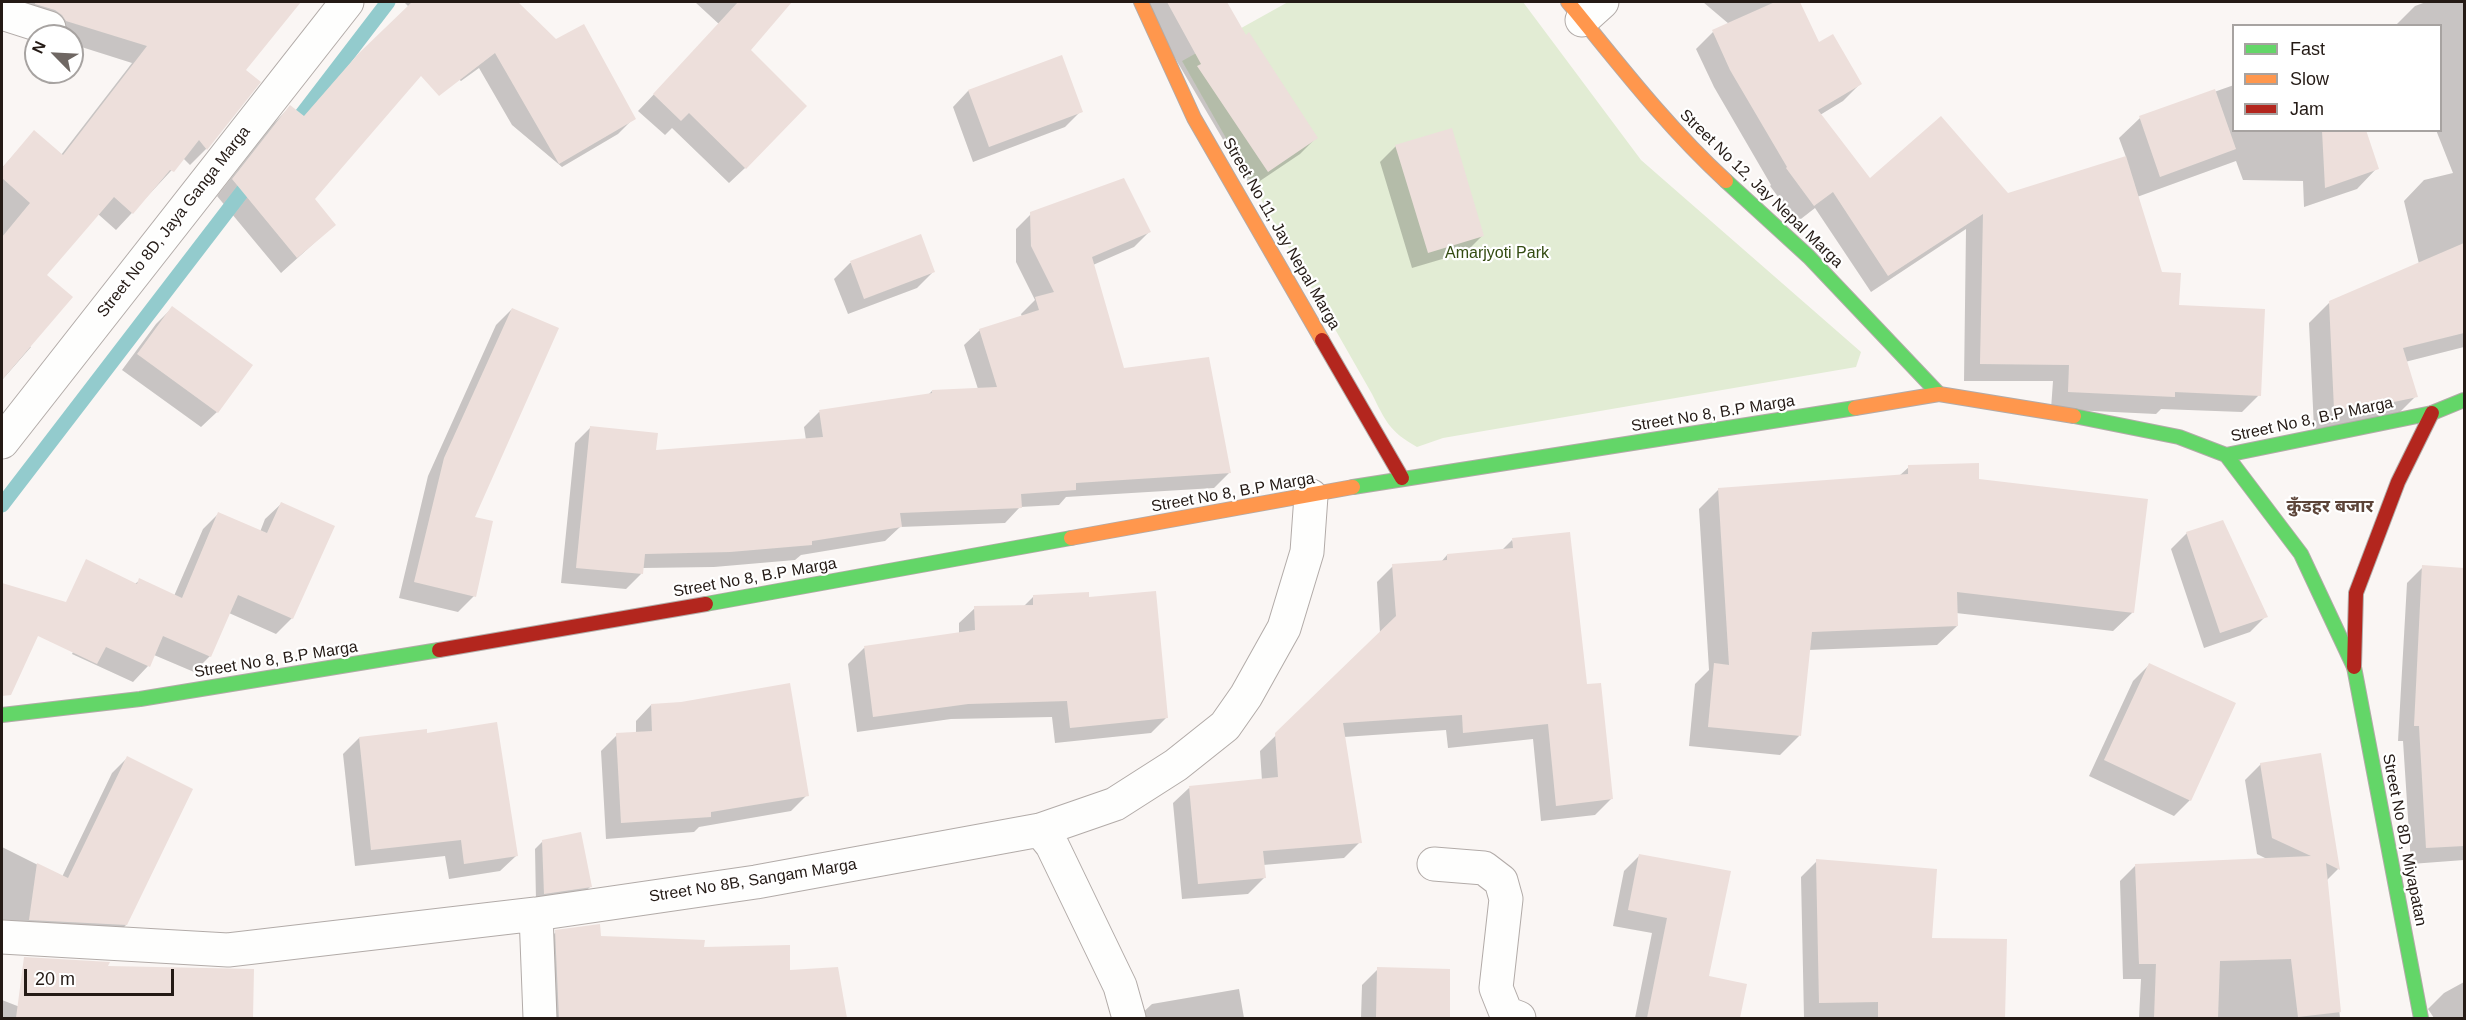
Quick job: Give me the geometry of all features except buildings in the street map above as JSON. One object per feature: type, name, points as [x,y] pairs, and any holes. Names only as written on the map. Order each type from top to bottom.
[{"type":"main road","name":"Street No 11, Jay Nepal Marga","points":[[1141,2],[1194,118],[1402,478]]},
{"type":"main road","name":"Street No 12, Jay Nepal Marga","points":[[1584,8],[1635,84],[1701,158],[1809,257],[1939,394]]},
{"type":"main road","name":"Street No 8, B.P Marga","points":[[2,715],[140,699],[576,627],[1402,478],[1655,441],[1939,394],[2090,419],[2179,437],[2226,455],[2432,413],[2464,400]]},
{"type":"main road","name":"Street No 8D, Miyapatan","points":[[2421,1018],[2354,667],[2356,593],[2398,482],[2432,413]]},
{"type":"main road","name":"Street No 8D, Miyapatan","points":[[2226,455],[2301,554],[2354,667]]},
{"type":"street","name":"Street No 8D, Jaya Ganga Marga","points":[[2,442],[346,2]]},
{"type":"street","points":[[2,13],[36,24]]},
{"type":"street","name":"Street No 8B, Sangam Marga","points":[[2,937],[228,950],[536,914],[756,882],[1040,830],[1115,804],[1176,765],[1225,726],[1246,696],[1284,628],[1307,552],[1311,496]]},
{"type":"street","points":[[1040,830],[1052,845],[1119,986],[1129,1018]]},
{"type":"street","points":[[1434,864],[1484,868],[1501,881],[1506,899],[1496,988],[1506,1013],[1519,1018]]},
{"type":"street","points":[[536,914],[540,1018]]},
{"type":"green space","name":"Amarjyoti Park","points":[[1288,2],[1523,2],[1641,160],[1861,352],[1856,367],[1443,438],[1417,447],[1394,431],[1385,419],[1182,61]]},
{"type":"waterway","points":[[290,130],[388,2]]},
{"type":"waterway","points":[[2,505],[255,175]]},
{"type":"traffic: fast","points":[[1726,181],[1809,257],[1939,394]]},
{"type":"traffic: fast","points":[[2226,455],[2432,413],[2464,400]]},
{"type":"traffic: fast","points":[[1353,487],[1855,408]]},
{"type":"traffic: fast","points":[[2074,416],[2179,437],[2226,455],[2301,554],[2354,667],[2421,1018]]},
{"type":"traffic: fast","points":[[706,604],[1071,538]]},
{"type":"traffic: fast","points":[[2,715],[140,699],[439,650]]},
{"type":"traffic: slow","points":[[1141,2],[1194,118],[1322,340]]},
{"type":"traffic: slow","points":[[1568,2],[1663,117],[1726,181]]},
{"type":"traffic: slow","points":[[1855,408],[1939,394],[2074,416]]},
{"type":"traffic: slow","points":[[1071,538],[1353,487]]},
{"type":"traffic: jam","points":[[1322,340],[1402,478]]},
{"type":"traffic: jam","points":[[2354,667],[2356,593],[2398,482],[2432,413]]},
{"type":"traffic: jam","points":[[439,650],[706,604]]},
{"type":"district","name":"कुँडहर बजार","points":[[2330,507]]}]
